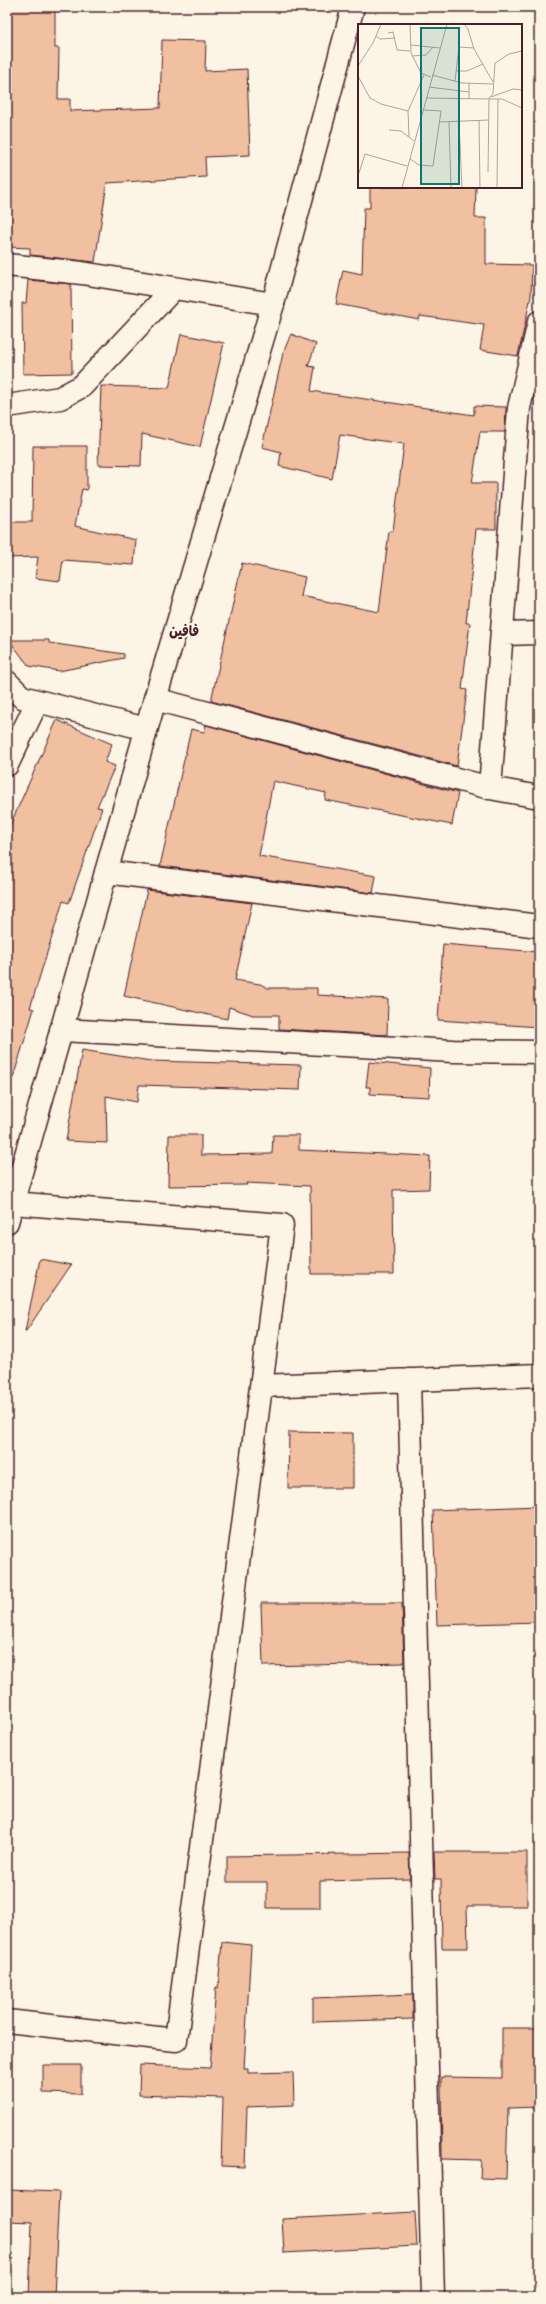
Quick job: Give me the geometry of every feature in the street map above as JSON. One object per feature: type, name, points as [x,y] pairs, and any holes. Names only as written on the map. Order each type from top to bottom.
[{"type":"street","points":[[7,2021],[176,2040],[282,1225],[9,1213],[146,729],[273,304],[353,7]]},
{"type":"street","points":[[7,265],[82,273],[273,304]]},
{"type":"street","points":[[7,406],[60,398],[82,386],[174,288]]},
{"type":"street","points":[[490,788],[518,408],[539,322]]},
{"type":"street","points":[[502,634],[539,633]]},
{"type":"street","points":[[7,682],[22,697],[146,729]]},
{"type":"street","points":[[155,699],[490,788],[539,797]]},
{"type":"street","points":[[7,766],[38,702]]},
{"type":"street","points":[[106,872],[539,926]]},
{"type":"street","points":[[61,1030],[453,1051],[539,1052]]},
{"type":"street","points":[[261,1386],[539,1376]]},
{"type":"street","points":[[409,1380],[433,2297]]},
{"type":"building","points":[[7,7],[55,7],[55,48],[59,48],[58,99],[70,99],[70,111],[160,108],[162,40],[206,41],[205,71],[247,69],[250,155],[205,157],[206,177],[107,183],[95,262],[30,255],[30,248],[7,247]]},
{"type":"building","points":[[370,188],[476,188],[475,218],[486,218],[486,264],[532,265],[531,296],[518,356],[480,350],[484,325],[420,316],[419,320],[336,304],[343,270],[362,274],[364,208],[370,208]]},
{"type":"building","points":[[28,280],[71,284],[72,373],[23,374],[22,303],[26,303]]},
{"type":"building","points":[[181,334],[224,343],[200,447],[142,434],[141,466],[98,465],[101,386],[169,388]]},
{"type":"building","points":[[291,334],[316,344],[308,366],[315,367],[311,391],[474,415],[474,406],[506,407],[505,432],[480,432],[472,483],[496,483],[496,529],[476,529],[466,623],[470,623],[462,689],[467,690],[457,766],[211,701],[242,563],[305,577],[301,596],[379,612],[389,531],[393,531],[404,444],[340,435],[332,479],[279,466],[281,452],[262,447],[283,353]]},
{"type":"building","points":[[33,446],[87,446],[87,490],[82,489],[75,526],[136,540],[134,565],[63,560],[60,581],[35,578],[38,557],[7,558],[7,522],[32,522]]},
{"type":"building","points":[[9,640],[49,640],[49,643],[124,654],[124,658],[59,671],[29,666]]},
{"type":"building","points":[[57,720],[112,744],[105,762],[115,766],[97,807],[102,808],[69,903],[63,901],[30,1008],[34,1009],[13,1078],[7,1077],[7,832]]},
{"type":"building","points":[[206,725],[458,793],[452,825],[325,800],[326,793],[273,781],[259,856],[376,876],[373,893],[160,866],[191,729],[204,732]]},
{"type":"building","points":[[147,890],[252,903],[235,980],[260,984],[268,988],[317,988],[317,995],[388,999],[387,1035],[279,1029],[279,1015],[253,1015],[229,1007],[227,1019],[124,996]]},
{"type":"building","points":[[443,944],[539,952],[539,1027],[438,1020]]},
{"type":"building","points":[[82,1050],[151,1061],[301,1065],[300,1090],[139,1085],[137,1102],[106,1096],[107,1143],[66,1141]]},
{"type":"building","points":[[369,1062],[430,1068],[429,1097],[370,1094],[370,1087],[366,1087]]},
{"type":"building","points":[[169,1135],[201,1135],[201,1155],[272,1154],[273,1135],[299,1135],[299,1150],[430,1156],[429,1189],[393,1190],[394,1274],[311,1274],[310,1186],[246,1183],[247,1185],[168,1186]]},
{"type":"building","points":[[40,1259],[71,1265],[25,1331]]},
{"type":"building","points":[[289,1432],[353,1433],[353,1488],[288,1488]]},
{"type":"building","points":[[539,1506],[539,1622],[437,1625],[433,1510]]},
{"type":"building","points":[[261,1603],[402,1603],[404,1663],[263,1666]]},
{"type":"building","points":[[434,1852],[527,1852],[527,1906],[467,1906],[468,1948],[442,1948],[441,1879],[435,1879]]},
{"type":"building","points":[[409,1853],[410,1879],[320,1881],[320,1908],[267,1908],[267,1882],[227,1882],[227,1856]]},
{"type":"building","points":[[222,1942],[251,1945],[244,2069],[248,2069],[248,2073],[293,2072],[294,2105],[247,2107],[245,2167],[221,2166],[223,2098],[139,2095],[140,2065],[210,2068],[216,1987],[218,1988]]},
{"type":"building","points":[[413,1994],[413,2019],[313,2022],[313,1998]]},
{"type":"building","points":[[502,2028],[539,2028],[539,2107],[508,2108],[506,2179],[480,2178],[481,2160],[442,2159],[441,2077],[502,2078]]},
{"type":"building","points":[[43,2065],[81,2065],[81,2094],[43,2093]]},
{"type":"building","points":[[7,2190],[59,2192],[54,2297],[29,2297],[32,2222],[7,2221]]},
{"type":"building","points":[[415,2212],[417,2246],[284,2253],[282,2219]]},
{"type":"district","name":"فافين","points":[[184,631]]}]
